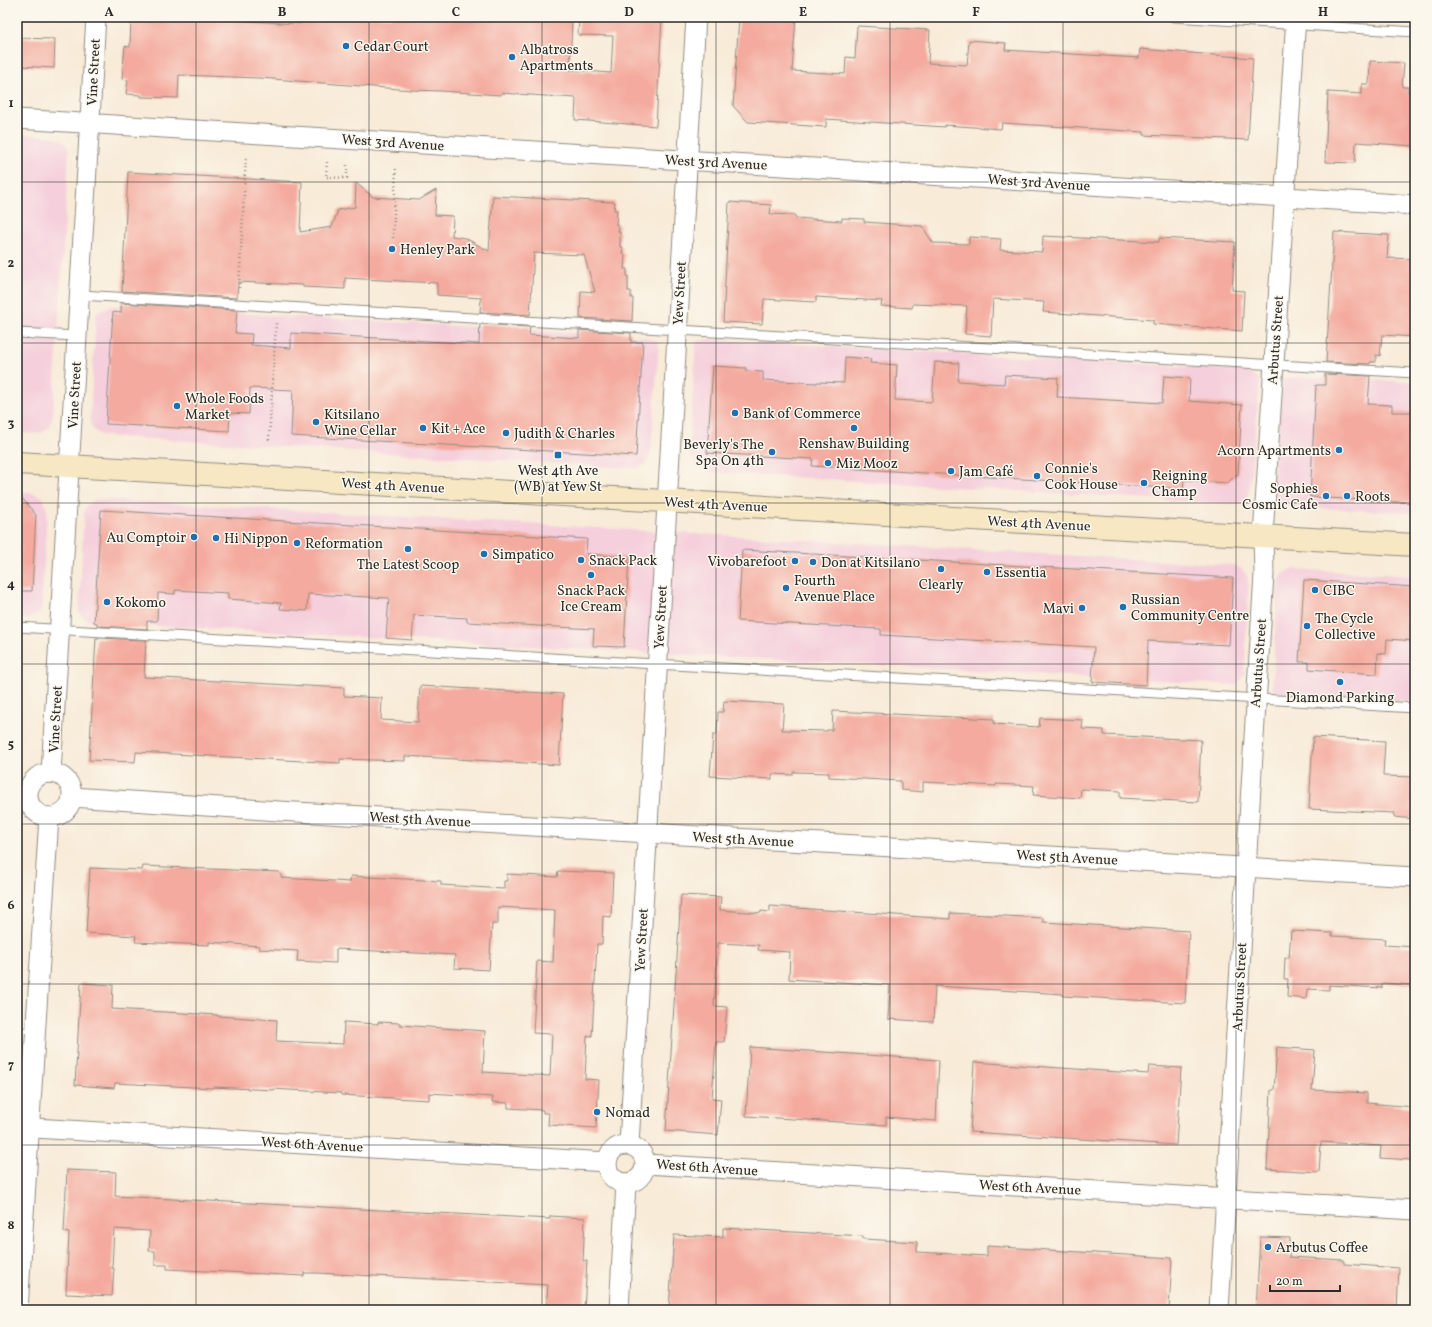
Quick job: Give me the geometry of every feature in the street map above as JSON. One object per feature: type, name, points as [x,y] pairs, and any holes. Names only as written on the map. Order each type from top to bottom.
[{"type":"main road","name":"West 4th Avenue","points":[[17,463],[1415,545]]},
{"type":"street","name":"Vine Street","points":[[51,774],[96,17]]},
{"type":"street","name":"Yew Street","points":[[629,1144],[696,17]]},
{"type":"street","name":"Arbutus Street","points":[[1219,1310],[1264,574],[1263,536],[1295,20]]},
{"type":"street","name":"West 3rd Avenue","points":[[17,119],[1415,205]]},
{"type":"street","points":[[51,774],[58,775],[64,779],[71,790],[72,797],[67,809],[62,814],[49,817],[36,812],[23,794],[38,777],[51,774]]},
{"type":"street","name":"West 5th Avenue","points":[[72,797],[647,833],[1415,877]]},
{"type":"street","points":[[18,1310],[23,1127],[49,817]]},
{"type":"street","name":"West 6th Avenue","points":[[23,1127],[607,1162]]},
{"type":"street","points":[[629,1144],[639,1149],[643,1153],[646,1164],[642,1175],[632,1182],[626,1183],[620,1182],[610,1174],[607,1162],[609,1156],[617,1147],[629,1144]]},
{"type":"street","name":"West 6th Avenue","points":[[646,1164],[1415,1210]]},
{"type":"street","points":[[619,1310],[626,1183]]},
{"type":"lane","points":[[1174,17],[1295,20],[1415,32]]},
{"type":"lane","points":[[80,296],[1415,373]]},
{"type":"lane","points":[[17,334],[78,336]]},
{"type":"lane","points":[[17,627],[1415,708]]},
{"type":"path","points":[[239,284],[246,156]]},
{"type":"path","points":[[327,162],[326,177],[347,178],[347,163]]},
{"type":"path","points":[[393,238],[396,166]]},
{"type":"path","points":[[270,440],[277,307]]},
{"type":"shaded area","points":[[17,134],[55,137],[62,140],[66,144],[69,151],[53,416],[48,428],[41,433],[34,434],[17,433]]},
{"type":"shaded area","points":[[112,306],[645,337],[659,342],[651,451],[648,460],[644,465],[637,468],[630,468],[105,436],[94,430],[90,419],[96,313]]},
{"type":"shaded area","points":[[708,339],[1244,370],[1260,380],[1248,495],[1239,503],[1233,504],[709,472],[699,469],[694,464],[689,453],[696,341]]},
{"type":"shaded area","points":[[1301,377],[1415,382],[1415,513],[1290,506],[1284,505],[1278,500],[1272,487],[1283,379]]},
{"type":"shaded area","points":[[17,491],[30,492],[43,497],[47,511],[41,612],[27,619],[17,618]]},
{"type":"shaded area","points":[[96,499],[1235,565],[1243,570],[1247,575],[1249,584],[1244,676],[1236,685],[90,622],[79,613],[84,512],[86,506]]},
{"type":"shaded area","points":[[1292,569],[1415,576],[1415,701],[1285,694],[1272,690],[1278,586],[1282,575]]},
{"type":"building","points":[[131,17],[228,17],[228,20],[300,24],[301,17],[521,17],[572,19],[570,70],[611,73],[613,36],[578,35],[579,17],[662,17],[656,126],[575,120],[576,98],[501,93],[501,95],[412,90],[260,78],[179,75],[178,98],[141,97],[141,95],[126,94],[128,80],[122,79],[125,46],[130,47]]},
{"type":"building","points":[[739,17],[796,17],[792,71],[845,74],[846,57],[855,58],[857,26],[930,30],[928,63],[967,65],[969,40],[1006,43],[1005,50],[1139,58],[1140,49],[1253,58],[1248,140],[1144,135],[1144,132],[1002,123],[1001,129],[826,119],[826,127],[748,122],[733,106]]},
{"type":"building","points":[[17,38],[55,39],[54,68],[20,66],[17,64]]},
{"type":"building","points":[[1370,61],[1404,63],[1402,87],[1408,87],[1408,92],[1415,93],[1415,146],[1356,142],[1355,163],[1325,162],[1328,92],[1362,94],[1362,84],[1369,84]]},
{"type":"building","points":[[128,172],[302,182],[300,232],[332,227],[338,210],[355,207],[356,183],[373,197],[419,200],[436,190],[435,215],[453,216],[452,236],[465,238],[489,251],[493,196],[615,202],[614,210],[617,210],[616,225],[619,225],[618,232],[620,232],[620,247],[623,247],[622,254],[625,254],[624,269],[627,269],[628,291],[631,291],[631,298],[633,298],[632,321],[580,318],[581,291],[595,292],[584,255],[534,253],[530,315],[480,312],[481,298],[437,295],[437,283],[345,278],[345,289],[303,287],[303,285],[238,282],[237,298],[122,291]]},
{"type":"building","points":[[729,202],[771,205],[770,214],[795,215],[795,218],[842,221],[842,218],[864,219],[864,222],[922,226],[933,243],[969,244],[969,237],[1001,239],[1000,250],[1042,252],[1043,236],[1159,242],[1159,238],[1235,242],[1232,290],[1244,291],[1242,331],[1153,324],[1153,320],[1043,312],[1044,302],[993,299],[991,336],[965,334],[967,306],[913,304],[912,308],[881,306],[882,301],[816,297],[816,302],[764,299],[762,324],[723,322]]},
{"type":"building","points":[[1334,232],[1389,235],[1387,258],[1415,259],[1415,337],[1382,335],[1380,356],[1376,355],[1376,362],[1370,362],[1370,364],[1326,362]]},
{"type":"building","points":[[121,303],[237,310],[235,333],[252,334],[251,345],[291,348],[291,333],[479,344],[480,324],[530,327],[529,335],[579,338],[579,330],[631,333],[631,342],[643,342],[636,456],[291,436],[293,390],[250,388],[249,414],[230,413],[229,431],[106,424],[113,312],[121,313]]},
{"type":"building","points":[[845,357],[871,359],[870,363],[897,365],[895,400],[932,402],[935,362],[959,363],[958,381],[1004,384],[1005,375],[1058,378],[1057,397],[1162,403],[1164,376],[1190,378],[1189,401],[1242,405],[1238,474],[1227,483],[1184,480],[1183,489],[812,466],[813,459],[707,453],[713,366],[746,368],[746,371],[763,372],[763,380],[844,383]]},
{"type":"building","points":[[1325,374],[1370,376],[1368,404],[1392,405],[1392,412],[1415,412],[1415,503],[1310,497],[1316,385],[1325,385]]},
{"type":"building","points":[[17,492],[36,515],[32,591],[17,591]]},
{"type":"building","points":[[101,510],[587,539],[586,554],[629,557],[624,647],[593,646],[594,629],[467,622],[467,618],[414,615],[412,640],[386,638],[389,598],[308,594],[307,611],[280,609],[281,603],[228,599],[228,593],[175,590],[175,594],[158,593],[157,621],[147,621],[147,629],[97,626],[97,623],[94,622]]},
{"type":"building","points":[[742,550],[1233,578],[1229,645],[1148,641],[1146,685],[1092,682],[1094,647],[881,635],[881,629],[738,621]]},
{"type":"building","points":[[1304,580],[1415,587],[1415,641],[1387,639],[1386,654],[1378,653],[1377,674],[1309,669],[1309,662],[1299,662]]},
{"type":"building","points":[[96,638],[146,640],[144,677],[344,688],[344,696],[382,698],[381,720],[418,722],[420,686],[563,694],[559,765],[405,756],[405,761],[340,759],[340,763],[136,752],[135,762],[89,760]]},
{"type":"building","points":[[724,701],[784,704],[782,730],[832,730],[833,711],[994,719],[994,724],[1039,727],[1040,718],[1083,720],[1082,729],[1104,730],[1104,735],[1201,740],[1198,802],[1120,798],[1120,791],[1081,789],[1080,798],[1033,795],[1034,786],[996,784],[996,786],[923,782],[923,792],[901,790],[901,781],[829,777],[829,773],[793,772],[793,775],[772,774],[772,779],[710,776],[713,735],[717,735],[718,712],[723,712]]},
{"type":"building","points":[[1313,737],[1385,741],[1383,776],[1415,777],[1415,819],[1394,817],[1394,813],[1309,809]]},
{"type":"building","points":[[143,866],[279,872],[282,878],[350,882],[351,876],[441,881],[441,885],[504,889],[504,881],[507,881],[507,874],[557,877],[558,871],[613,873],[611,917],[603,916],[602,944],[597,944],[592,1036],[587,1036],[585,1079],[599,1080],[596,1128],[548,1125],[549,1113],[543,1113],[543,1110],[508,1108],[508,1103],[492,1102],[493,1097],[429,1093],[429,1100],[341,1095],[341,1093],[273,1089],[213,1088],[115,1083],[114,1088],[75,1085],[81,983],[113,985],[112,1009],[277,1020],[276,1041],[343,1044],[344,1022],[378,1024],[378,1022],[400,1023],[400,1025],[485,1031],[483,1072],[550,1076],[552,1034],[533,1033],[537,961],[553,962],[555,910],[498,907],[498,924],[492,924],[489,970],[454,968],[455,955],[336,949],[336,963],[297,961],[298,951],[259,949],[259,946],[209,942],[209,945],[135,942],[136,936],[86,933],[90,868],[142,870]]},
{"type":"building","points":[[681,895],[721,897],[720,910],[761,913],[761,911],[770,912],[770,906],[950,919],[950,913],[1043,918],[1043,922],[1189,931],[1185,1003],[1063,996],[1063,994],[935,986],[933,1022],[888,1019],[890,985],[789,979],[790,952],[758,950],[759,945],[718,943],[714,1006],[727,1007],[724,1042],[716,1042],[712,1098],[721,1099],[718,1135],[666,1131]]},
{"type":"building","points":[[1291,931],[1332,933],[1332,936],[1385,939],[1384,945],[1415,947],[1415,985],[1382,983],[1382,988],[1329,985],[1329,990],[1307,989],[1306,999],[1287,997],[1288,979],[1284,979],[1285,958],[1289,958]]},
{"type":"building","points":[[750,1047],[939,1060],[936,1121],[886,1117],[886,1125],[746,1116]]},
{"type":"building","points":[[1277,1047],[1315,1050],[1312,1090],[1367,1093],[1367,1103],[1414,1107],[1411,1160],[1380,1158],[1381,1146],[1321,1142],[1319,1172],[1267,1169],[1271,1090],[1274,1090]]},
{"type":"building","points":[[974,1062],[1148,1074],[1149,1066],[1181,1068],[1176,1145],[970,1132]]},
{"type":"building","points":[[67,1170],[116,1172],[115,1196],[550,1219],[550,1216],[585,1218],[583,1261],[587,1261],[584,1310],[546,1310],[548,1285],[317,1273],[304,1273],[304,1276],[167,1269],[167,1265],[155,1265],[155,1251],[149,1251],[150,1231],[114,1229],[112,1296],[66,1294],[69,1233],[64,1232]]},
{"type":"building","points":[[723,1228],[863,1236],[863,1239],[917,1242],[917,1252],[987,1256],[987,1246],[1172,1258],[1169,1310],[835,1310],[704,1303],[703,1310],[669,1310],[674,1235],[723,1237]]},
{"type":"building","points":[[1260,1237],[1290,1238],[1289,1257],[1344,1260],[1344,1264],[1399,1268],[1397,1310],[1256,1310]]},
{"type":"place","name":"Cedar Court","points":[[346,46]]},
{"type":"place","name":"Albatross Apartments","points":[[512,57]]},
{"type":"place","name":"Henley Park","points":[[392,249]]},
{"type":"place","name":"Whole Foods Market","points":[[177,406]]},
{"type":"place","name":"Bank of Commerce","points":[[735,413]]},
{"type":"place","name":"Kitsilano Wine Cellar","points":[[316,422]]},
{"type":"place","name":"Kit + Ace","points":[[423,428]]},
{"type":"place","name":"Renshaw Building","points":[[854,428]]},
{"type":"place","name":"Judith & Charles","points":[[506,433]]},
{"type":"place","name":"Acorn Apartments","points":[[1339,450]]},
{"type":"place","name":"Beverly's The Spa On 4th","points":[[772,452]]},
{"type":"place","name":"West 4th Ave (WB) at Yew St","points":[[558,455]]},
{"type":"place","name":"Miz Mooz","points":[[828,463]]},
{"type":"place","name":"Jam Café","points":[[951,471]]},
{"type":"place","name":"Connie's Cook House","points":[[1037,476]]},
{"type":"place","name":"Reigning Champ","points":[[1144,483]]},
{"type":"place","name":"Sophies Cosmic Cafe","points":[[1326,496]]},
{"type":"place","name":"Roots","points":[[1347,496]]},
{"type":"place","name":"Au Comptoir","points":[[194,537]]},
{"type":"place","name":"Hi Nippon","points":[[216,538]]},
{"type":"place","name":"Reformation","points":[[297,543]]},
{"type":"place","name":"The Latest Scoop","points":[[408,549]]},
{"type":"place","name":"Simpatico","points":[[484,554]]},
{"type":"place","name":"Snack Pack","points":[[581,560]]},
{"type":"place","name":"Vivobarefoot","points":[[795,561]]},
{"type":"place","name":"Don at Kitsilano","points":[[813,562]]},
{"type":"place","name":"Clearly","points":[[941,569]]},
{"type":"place","name":"Essentia","points":[[987,572]]},
{"type":"place","name":"Snack Pack Ice Cream","points":[[591,575]]},
{"type":"place","name":"Fourth Avenue Place","points":[[786,588]]},
{"type":"place","name":"CIBC","points":[[1315,590]]},
{"type":"place","name":"Kokomo","points":[[107,602]]},
{"type":"place","name":"Russian Community Centre","points":[[1123,607]]},
{"type":"place","name":"Mavi","points":[[1082,608]]},
{"type":"place","name":"The Cycle Collective","points":[[1307,626]]},
{"type":"place","name":"Diamond Parking","points":[[1340,682]]},
{"type":"place","name":"Nomad","points":[[597,1112]]},
{"type":"place","name":"Arbutus Coffee","points":[[1268,1247]]}]
